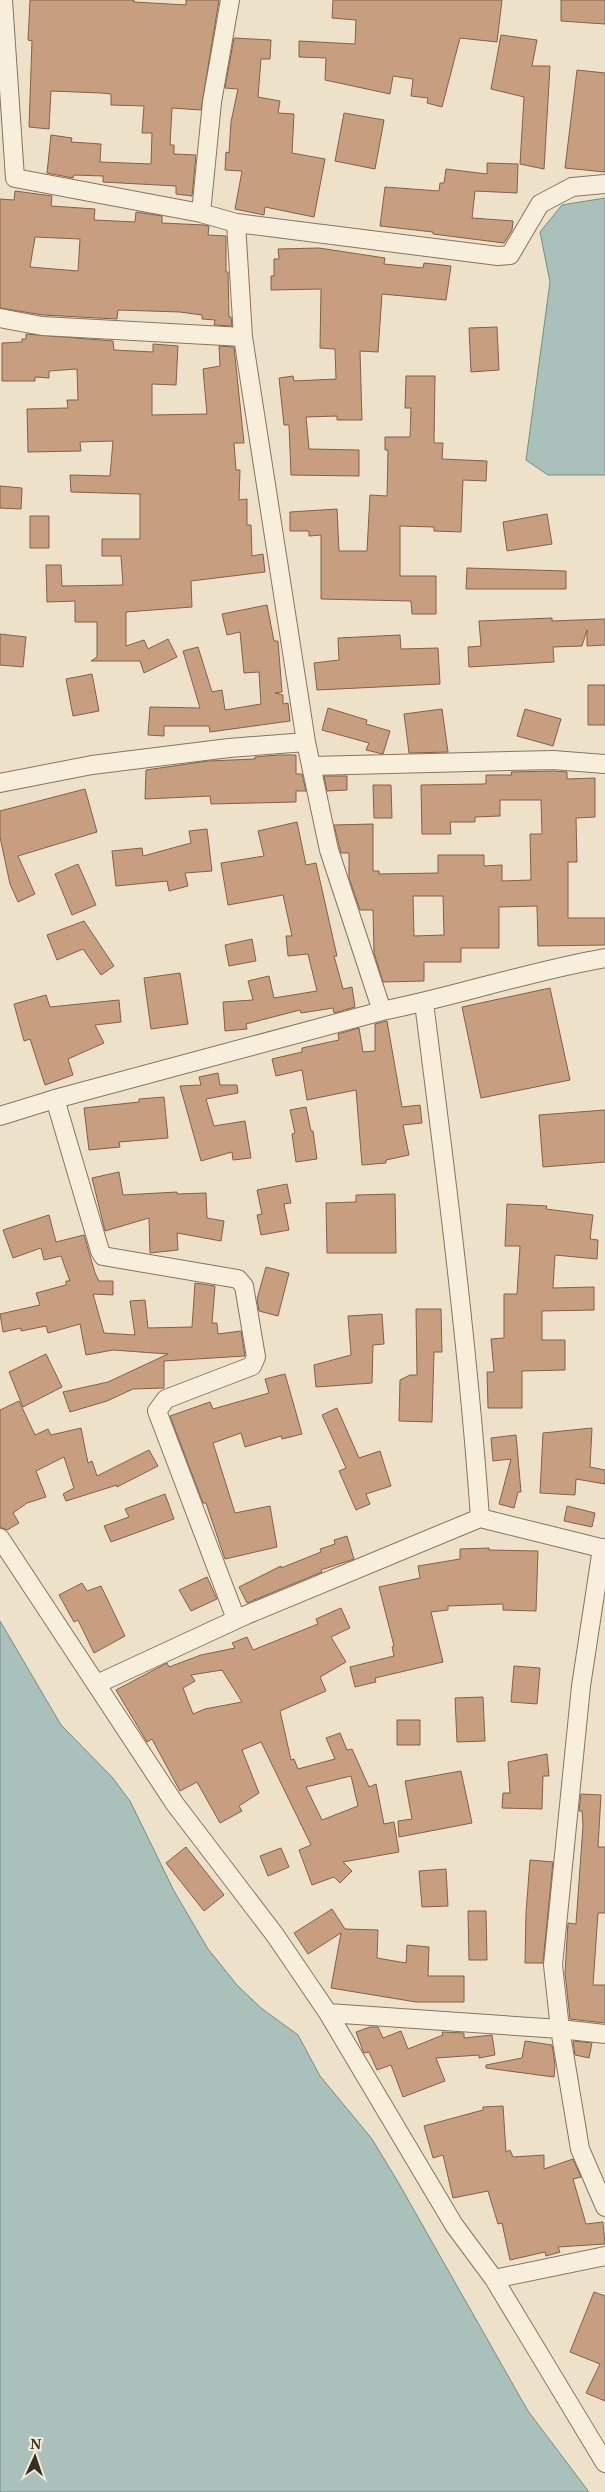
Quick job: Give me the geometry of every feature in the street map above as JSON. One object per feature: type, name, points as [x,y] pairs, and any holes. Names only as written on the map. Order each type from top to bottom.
[{"type":"street","points":[[3,0],[15,178],[201,212],[236,223],[498,256],[510,255],[540,204],[572,187],[596,183],[605,184]]},
{"type":"street","points":[[201,212],[212,102],[230,0]]},
{"type":"street","points":[[236,223],[243,337],[306,742],[329,850],[382,1011]]},
{"type":"street","points":[[0,318],[42,326],[243,337]]},
{"type":"street","points":[[0,783],[92,765],[229,748],[306,742]]},
{"type":"street","points":[[311,766],[553,760],[605,764]]},
{"type":"street","points":[[0,1116],[55,1099],[382,1011],[424,1003],[553,967],[605,958]]},
{"type":"street","points":[[424,1003],[461,1298],[471,1392],[480,1518]]},
{"type":"street","points":[[55,1099],[103,1256],[238,1279],[244,1286],[256,1357],[252,1366],[166,1399],[157,1411],[236,1619]]},
{"type":"street","points":[[97,1684],[236,1619],[480,1518],[604,1548],[581,1686],[552,1965],[560,2029],[580,2149],[605,2207]]},
{"type":"street","points":[[0,1538],[175,1804],[275,1935],[328,2013],[454,2225],[494,2279],[605,2463]]},
{"type":"street","points":[[328,2013],[560,2029],[605,2034]]},
{"type":"street","points":[[494,2279],[605,2256]]},
{"type":"water","points":[[605,198],[605,475],[548,475],[526,460],[550,282],[540,232],[562,205]]},
{"type":"water","points":[[0,1621],[61,1725],[112,1777],[130,1801],[174,1891],[208,1949],[237,1985],[261,2008],[298,2035],[320,2076],[372,2139],[528,2411],[589,2492],[0,2492]]},
{"type":"building","points":[[30,0],[134,0],[134,2],[186,5],[186,0],[219,0],[201,110],[172,108],[170,145],[174,145],[174,154],[196,155],[192,196],[176,194],[176,186],[103,182],[103,176],[74,175],[73,178],[47,173],[51,135],[72,138],[71,142],[101,144],[100,162],[151,164],[152,133],[142,133],[144,106],[111,105],[111,94],[101,93],[51,91],[49,129],[29,127],[32,41],[28,40]]},
{"type":"building","points":[[333,0],[502,0],[497,42],[460,38],[442,107],[427,103],[428,98],[411,96],[413,79],[393,76],[390,94],[325,80],[326,58],[299,57],[299,41],[355,44],[356,20],[332,18]]},
{"type":"building","points":[[561,0],[605,0],[605,24],[561,21]]},
{"type":"building","points":[[501,35],[537,40],[532,66],[550,66],[544,169],[520,164],[524,97],[491,89]]},
{"type":"building","points":[[234,38],[271,40],[270,59],[261,59],[258,97],[280,101],[278,113],[294,114],[292,153],[325,159],[314,217],[265,207],[264,215],[235,209],[242,171],[225,170],[226,152],[229,153],[231,122],[238,89],[225,88]]},
{"type":"building","points":[[577,70],[605,73],[605,172],[565,168]]},
{"type":"building","points":[[344,113],[384,120],[375,169],[335,161]]},
{"type":"building","points":[[487,163],[518,164],[517,193],[475,191],[472,218],[513,221],[512,230],[504,243],[380,226],[385,187],[439,191],[440,183],[444,183],[446,169],[487,174]]},
{"type":"building","points":[[15,191],[52,196],[51,206],[95,209],[94,220],[135,222],[136,212],[162,216],[162,223],[209,226],[208,235],[226,236],[229,317],[231,317],[232,326],[214,325],[215,320],[202,319],[202,315],[180,312],[118,310],[117,319],[43,315],[0,308],[0,199],[14,200]],"holes":[[[35,237],[80,239],[78,271],[30,267]]]},
{"type":"building","points":[[319,248],[385,258],[384,264],[423,268],[424,263],[451,266],[446,300],[382,294],[378,352],[360,351],[362,420],[337,420],[337,416],[306,417],[309,449],[359,450],[359,476],[291,475],[289,425],[284,425],[279,378],[293,376],[294,381],[336,379],[335,349],[320,348],[321,289],[271,290],[271,276],[274,276],[274,259],[279,259],[278,249]]},
{"type":"building","points":[[497,327],[499,370],[471,372],[469,328]]},
{"type":"building","points":[[26,334],[113,341],[114,350],[153,352],[153,344],[178,346],[176,385],[152,384],[152,415],[207,414],[203,369],[220,366],[219,346],[234,347],[244,443],[234,443],[236,470],[240,470],[239,500],[247,499],[247,525],[251,525],[252,556],[263,554],[265,572],[191,581],[192,607],[126,612],[126,646],[144,640],[148,649],[168,639],[177,657],[144,673],[140,661],[91,661],[97,657],[97,622],[75,622],[75,601],[47,602],[46,565],[61,565],[62,586],[123,585],[121,556],[102,556],[102,539],[140,539],[140,494],[71,492],[70,475],[110,476],[113,441],[80,442],[81,451],[28,452],[27,409],[68,408],[67,400],[78,400],[77,369],[49,371],[49,378],[35,377],[35,381],[2,381],[2,343],[22,342],[22,339],[26,339]]},
{"type":"building","points":[[406,376],[435,376],[434,443],[443,443],[442,459],[487,461],[486,481],[463,480],[461,532],[434,531],[434,527],[400,526],[400,576],[436,576],[436,614],[412,614],[411,601],[321,599],[321,535],[309,536],[309,531],[290,531],[290,512],[337,509],[339,551],[367,551],[370,495],[387,496],[388,450],[385,450],[385,437],[410,437],[411,408],[405,408]]},
{"type":"building","points":[[0,486],[22,488],[21,509],[0,508]]},
{"type":"building","points":[[547,514],[552,544],[507,551],[503,522]]},
{"type":"building","points":[[30,516],[49,516],[49,548],[30,548]]},
{"type":"building","points":[[467,568],[566,571],[566,589],[466,589]]},
{"type":"building","points":[[267,605],[274,641],[278,641],[282,692],[275,693],[283,695],[283,704],[288,703],[290,721],[210,732],[209,726],[164,726],[164,736],[148,735],[150,707],[200,708],[183,651],[198,647],[212,692],[222,690],[225,710],[261,704],[259,672],[244,673],[240,632],[227,635],[222,614]]},
{"type":"building","points":[[552,618],[552,621],[605,619],[605,645],[587,646],[587,630],[582,646],[553,647],[554,662],[469,667],[468,647],[481,646],[479,621]]},
{"type":"building","points":[[0,634],[26,637],[23,667],[0,665]]},
{"type":"building","points":[[400,635],[401,649],[438,648],[440,684],[317,690],[314,663],[339,660],[338,638]]},
{"type":"building","points":[[92,674],[99,711],[73,716],[66,679]]},
{"type":"building","points":[[588,685],[605,685],[605,725],[588,725]]},
{"type":"building","points":[[328,708],[367,720],[366,724],[390,731],[383,754],[366,750],[369,743],[322,730]]},
{"type":"building","points":[[442,709],[448,752],[409,753],[404,714]]},
{"type":"building","points":[[525,709],[561,719],[553,746],[517,736]]},
{"type":"building","points":[[296,755],[296,774],[302,774],[306,791],[296,791],[296,802],[211,804],[210,796],[145,799],[146,770],[208,761],[255,759],[255,757]]},
{"type":"building","points":[[511,772],[567,772],[567,779],[595,778],[595,817],[576,818],[577,862],[568,862],[568,918],[605,918],[605,945],[538,946],[537,906],[499,907],[499,948],[461,948],[461,962],[424,962],[424,981],[383,982],[374,953],[373,910],[360,910],[349,878],[349,853],[341,853],[334,825],[373,824],[373,871],[379,871],[379,874],[438,873],[438,855],[484,855],[484,866],[502,865],[502,881],[531,880],[530,834],[542,834],[541,800],[500,800],[500,816],[475,817],[475,822],[450,822],[451,834],[422,834],[421,785],[484,784],[486,783],[486,775],[512,775]],"holes":[[[413,896],[443,896],[444,935],[414,936]]]},
{"type":"building","points":[[324,776],[347,776],[347,790],[327,791]]},
{"type":"building","points":[[373,785],[391,785],[392,818],[374,818]]},
{"type":"building","points":[[85,789],[97,832],[18,856],[35,894],[18,902],[10,884],[0,837],[0,811]]},
{"type":"building","points":[[297,822],[306,865],[316,863],[337,956],[334,956],[343,989],[352,987],[355,1007],[334,1013],[333,1008],[301,1013],[300,1010],[246,1024],[247,1029],[225,1031],[223,1002],[253,1000],[248,981],[269,976],[274,998],[317,991],[308,954],[288,956],[286,936],[292,936],[283,895],[228,905],[221,863],[264,856],[258,831]]},
{"type":"building","points":[[207,829],[212,871],[185,873],[188,886],[169,891],[167,881],[116,886],[112,851],[142,848],[143,856],[191,843],[189,831]]},
{"type":"building","points":[[78,864],[96,905],[72,915],[55,874]]},
{"type":"building","points":[[84,921],[114,966],[101,975],[83,949],[57,960],[47,935]]},
{"type":"building","points":[[252,939],[256,961],[229,966],[225,945]]},
{"type":"building","points":[[180,973],[188,1024],[151,1029],[144,978]]},
{"type":"building","points":[[550,988],[570,1080],[481,1098],[462,1007]]},
{"type":"building","points":[[46,995],[50,1007],[119,1000],[121,1022],[95,1025],[104,1043],[68,1059],[73,1075],[45,1085],[30,1039],[24,1041],[14,1004]]},
{"type":"building","points":[[387,1021],[402,1107],[420,1105],[422,1123],[403,1125],[409,1155],[386,1160],[386,1163],[362,1165],[356,1090],[307,1100],[302,1070],[276,1076],[272,1059],[302,1052],[302,1048],[339,1040],[338,1034],[359,1028],[363,1052],[375,1051],[375,1024]]},
{"type":"building","points":[[218,1073],[220,1085],[237,1085],[238,1093],[206,1099],[214,1126],[245,1121],[251,1158],[233,1160],[232,1152],[201,1161],[180,1086],[201,1085],[199,1077]]},
{"type":"building","points":[[164,1097],[168,1138],[119,1142],[120,1147],[89,1150],[84,1108],[139,1102],[139,1099]]},
{"type":"building","points":[[306,1107],[311,1131],[313,1131],[317,1159],[296,1162],[292,1134],[295,1133],[290,1110]]},
{"type":"building","points":[[605,1110],[605,1162],[543,1167],[539,1115]]},
{"type":"building","points":[[119,1172],[123,1195],[177,1192],[177,1194],[206,1193],[207,1218],[224,1221],[221,1241],[177,1233],[178,1250],[150,1253],[149,1218],[105,1231],[92,1178]]},
{"type":"building","points":[[287,1184],[291,1203],[284,1204],[289,1230],[261,1235],[257,1215],[262,1214],[257,1190]]},
{"type":"building","points":[[395,1194],[396,1253],[327,1253],[326,1203],[356,1202],[356,1195]]},
{"type":"building","points":[[507,1204],[547,1206],[546,1209],[593,1215],[590,1239],[598,1240],[597,1259],[555,1255],[553,1288],[594,1287],[594,1310],[542,1311],[542,1340],[565,1340],[565,1370],[522,1371],[522,1408],[488,1408],[487,1372],[494,1372],[491,1339],[504,1338],[504,1294],[517,1294],[520,1246],[505,1246]]},
{"type":"building","points":[[49,1215],[56,1242],[84,1235],[99,1281],[113,1281],[113,1295],[93,1294],[104,1333],[135,1335],[130,1301],[145,1300],[148,1328],[192,1327],[195,1283],[215,1286],[212,1323],[217,1323],[218,1334],[241,1331],[245,1356],[164,1361],[164,1388],[133,1389],[107,1401],[70,1412],[63,1392],[108,1382],[168,1354],[113,1350],[86,1355],[80,1324],[48,1333],[46,1326],[3,1332],[0,1314],[40,1305],[36,1293],[66,1285],[66,1281],[70,1281],[61,1256],[44,1260],[41,1248],[13,1258],[3,1230]]},
{"type":"building","points":[[266,1267],[289,1273],[278,1316],[259,1311],[257,1299]]},
{"type":"building","points":[[416,1309],[441,1309],[442,1352],[434,1352],[432,1422],[399,1421],[400,1380],[410,1375],[417,1375]]},
{"type":"building","points":[[382,1314],[384,1344],[373,1345],[372,1383],[316,1387],[314,1365],[351,1355],[348,1316]]},
{"type":"building","points":[[46,1354],[62,1387],[23,1407],[9,1372]]},
{"type":"building","points":[[285,1374],[302,1434],[282,1439],[281,1436],[245,1447],[241,1433],[213,1443],[235,1513],[270,1506],[277,1547],[225,1559],[206,1503],[203,1503],[170,1416],[210,1402],[213,1409],[269,1393],[265,1379]]},
{"type":"building","points":[[19,1401],[35,1435],[48,1429],[51,1435],[81,1428],[88,1463],[92,1461],[97,1476],[149,1450],[158,1466],[117,1487],[117,1485],[66,1501],[63,1494],[74,1488],[64,1457],[36,1471],[46,1497],[27,1503],[13,1513],[19,1523],[7,1530],[0,1527],[0,1410]]},
{"type":"building","points":[[337,1408],[359,1458],[380,1451],[391,1486],[366,1494],[370,1504],[356,1510],[339,1471],[346,1468],[322,1415]]},
{"type":"building","points":[[592,1428],[590,1467],[605,1470],[605,1484],[576,1479],[575,1495],[540,1493],[543,1433]]},
{"type":"building","points":[[516,1435],[521,1492],[518,1492],[514,1508],[499,1504],[511,1459],[493,1461],[491,1438]]},
{"type":"building","points":[[165,1494],[174,1519],[111,1542],[104,1526],[129,1517],[125,1509]]},
{"type":"building","points":[[567,1506],[595,1513],[592,1527],[564,1521]]},
{"type":"building","points":[[347,1536],[354,1559],[321,1570],[322,1572],[247,1603],[239,1587],[281,1566],[281,1568],[321,1552],[320,1549],[335,1544],[334,1540]]},
{"type":"building","points":[[489,1548],[489,1550],[538,1551],[536,1611],[503,1610],[503,1604],[448,1606],[448,1610],[431,1612],[443,1662],[375,1678],[376,1682],[355,1687],[350,1667],[394,1656],[392,1647],[394,1646],[379,1587],[420,1578],[418,1566],[460,1559],[460,1549]]},
{"type":"building","points":[[207,1577],[217,1599],[191,1611],[179,1590]]},
{"type":"building","points":[[82,1583],[87,1591],[101,1586],[125,1636],[94,1653],[78,1620],[74,1622],[59,1595]]},
{"type":"building","points":[[341,1608],[350,1628],[331,1637],[346,1662],[320,1677],[326,1691],[280,1711],[291,1760],[294,1759],[298,1769],[335,1759],[326,1738],[340,1733],[347,1750],[352,1749],[369,1787],[376,1784],[384,1824],[394,1822],[399,1852],[343,1862],[352,1871],[340,1883],[334,1877],[312,1885],[299,1850],[311,1845],[261,1742],[242,1750],[259,1793],[239,1806],[242,1811],[220,1823],[197,1782],[180,1791],[152,1739],[147,1742],[116,1690],[167,1663],[169,1667],[201,1655],[235,1648],[232,1643],[247,1637],[253,1650],[318,1624],[316,1619]],"holes":[[[222,1670],[242,1702],[205,1709],[193,1714],[183,1688],[195,1681],[191,1675]],[[351,1776],[358,1806],[322,1820],[306,1787]]]},
{"type":"building","points":[[514,1666],[540,1668],[537,1704],[511,1702]]},
{"type":"building","points":[[483,1697],[485,1741],[457,1742],[455,1698]]},
{"type":"building","points":[[397,1720],[420,1720],[420,1745],[397,1745]]},
{"type":"building","points":[[547,1754],[549,1776],[543,1776],[542,1809],[502,1808],[503,1793],[510,1793],[508,1762]]},
{"type":"building","points":[[461,1771],[472,1823],[399,1837],[398,1821],[412,1819],[405,1781]]},
{"type":"building","points":[[581,1794],[601,1795],[598,1847],[605,1847],[605,1913],[598,1913],[593,1985],[605,1985],[605,2023],[570,2019],[565,1973],[568,1923],[576,1924],[583,1826],[582,1811],[579,1811]]},
{"type":"building","points":[[186,1847],[224,1895],[204,1911],[166,1863]]},
{"type":"building","points":[[281,1848],[289,1867],[268,1876],[260,1856]]},
{"type":"building","points":[[530,1860],[553,1862],[543,1963],[525,1963]]},
{"type":"building","points":[[446,1869],[448,1906],[422,1907],[419,1871]]},
{"type":"building","points":[[332,1909],[345,1929],[378,1930],[377,1958],[406,1963],[407,1945],[429,1947],[428,1976],[464,1976],[464,2002],[416,2002],[331,1988],[341,1933],[308,1954],[294,1933]]},
{"type":"building","points":[[468,1911],[486,1911],[487,1960],[469,1960]]},
{"type":"building","points":[[370,2027],[378,2027],[383,2038],[401,2031],[408,2049],[443,2035],[442,2032],[464,2033],[464,2038],[492,2035],[495,2055],[479,2058],[479,2055],[436,2058],[445,2081],[403,2097],[391,2065],[377,2070],[369,2052],[364,2053],[363,2051],[356,2032]]},
{"type":"building","points":[[525,2041],[552,2045],[555,2065],[554,2077],[486,2068],[486,2065],[522,2058]]},
{"type":"building","points":[[573,2041],[592,2043],[589,2058],[575,2055]]},
{"type":"building","points":[[503,2106],[506,2152],[510,2150],[513,2157],[544,2155],[544,2169],[573,2159],[581,2177],[573,2179],[586,2224],[603,2222],[605,2244],[558,2247],[560,2252],[546,2256],[545,2252],[510,2260],[502,2223],[498,2224],[488,2191],[453,2198],[443,2155],[433,2158],[424,2126],[483,2110],[483,2107]]},
{"type":"building","points":[[594,2292],[605,2296],[605,2401],[586,2393],[600,2364],[570,2352]]}]
